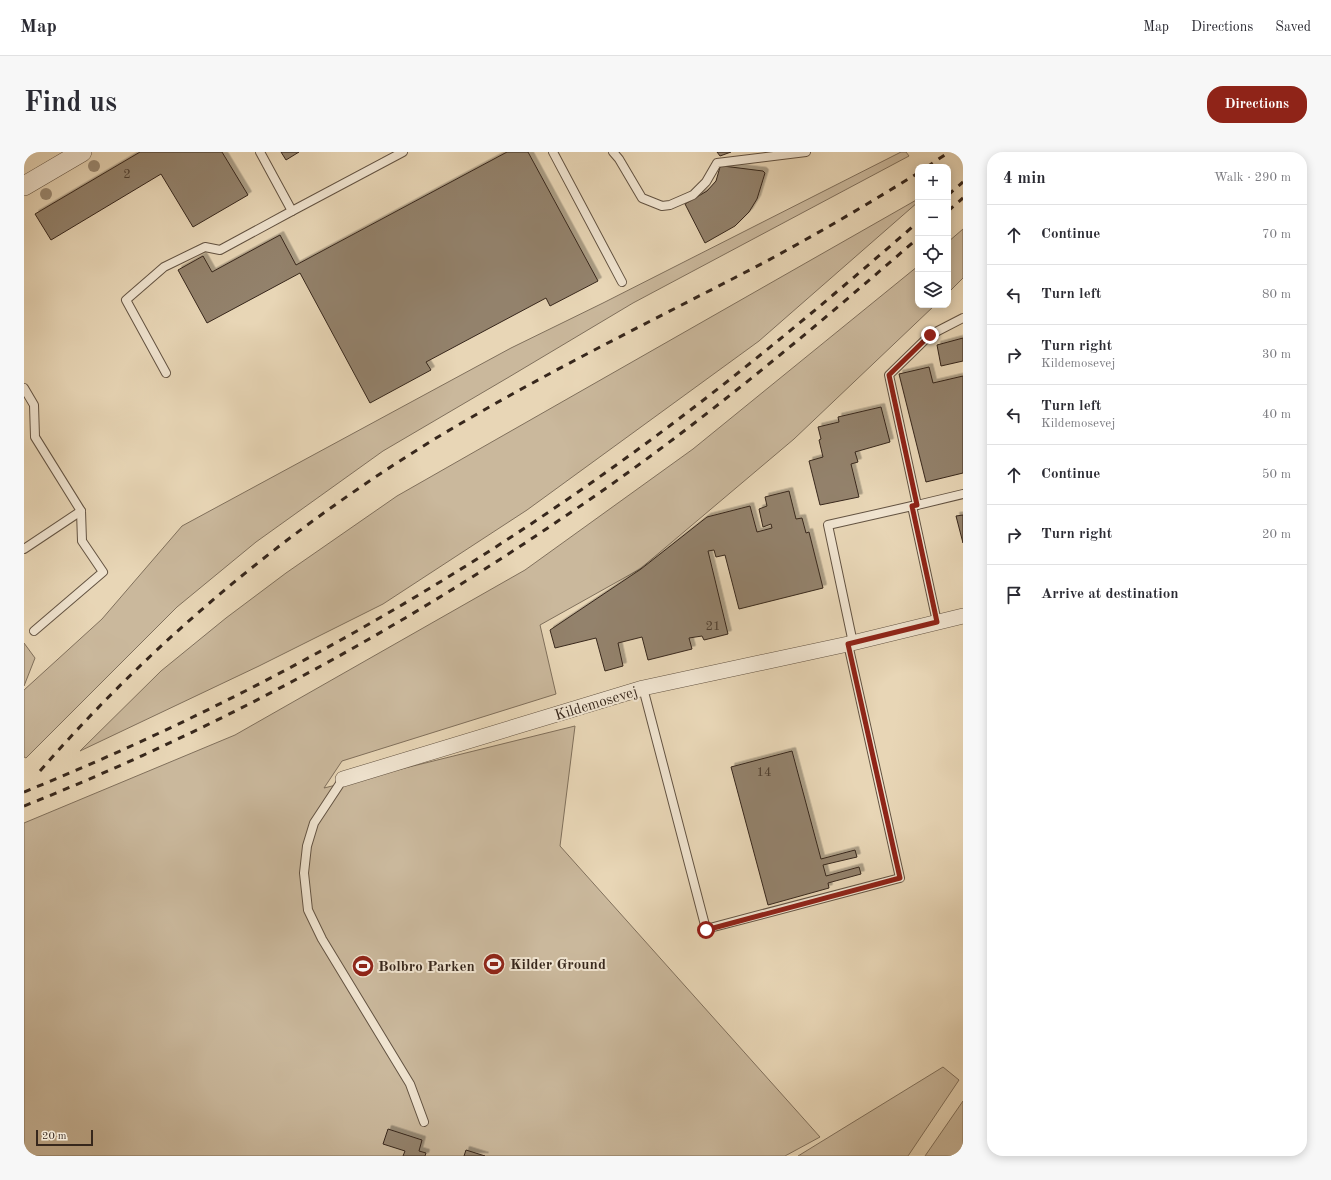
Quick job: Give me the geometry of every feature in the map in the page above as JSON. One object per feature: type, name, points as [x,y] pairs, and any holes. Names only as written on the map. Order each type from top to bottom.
[{"type":"street","points":[[24,186],[82,152]]},
{"type":"street","name":"Kildemosevej","points":[[343,779],[643,688],[851,643],[963,616]]},
{"type":"lane","points":[[260,152],[292,211]]},
{"type":"lane","points":[[166,373],[126,300],[164,267],[205,247],[220,250],[403,152]]},
{"type":"lane","points":[[553,152],[622,282]]},
{"type":"lane","points":[[613,152],[619,159],[642,198],[662,206],[670,205],[693,195],[706,182],[717,163],[806,152]]},
{"type":"lane","points":[[937,622],[889,375],[930,335],[963,318]]},
{"type":"lane","points":[[24,388],[34,405],[35,437],[81,511],[82,541],[103,572],[34,631]]},
{"type":"lane","points":[[643,688],[706,930],[900,878],[828,525],[963,494]]},
{"type":"lane","points":[[24,549],[81,511]]},
{"type":"lane","points":[[343,779],[314,823],[307,846],[304,873],[308,910],[322,938],[410,1084],[424,1122]]},
{"type":"shaded area","points":[[901,152],[906,152],[909,156],[633,303],[383,451],[256,542],[177,607],[26,758],[24,757],[24,690],[102,619],[182,526],[511,348]]},
{"type":"shaded area","points":[[915,201],[915,205],[759,341],[527,510],[383,604],[259,666],[80,751],[161,671],[226,618],[286,573],[397,496]]},
{"type":"shaded area","points":[[963,229],[963,278],[951,290],[951,272],[951,239]]},
{"type":"shaded area","name":"Bolbro Parken","points":[[915,268],[915,308],[932,308],[794,439],[640,569],[540,625],[556,694],[342,761],[324,788],[575,726],[560,846],[820,1137],[785,1156],[24,1156],[24,823],[235,735],[525,570],[693,449]]},
{"type":"shaded area","points":[[24,643],[35,658],[24,686]]},
{"type":"shaded area","points":[[943,1067],[959,1080],[908,1156],[798,1156]]},
{"type":"shaded area","points":[[963,1101],[963,1156],[925,1156]]},
{"type":"building","points":[[140,152],[222,152],[248,195],[193,227],[161,174],[51,240],[35,214]]},
{"type":"building","points":[[281,152],[299,152],[286,160]]},
{"type":"building","points":[[507,152],[528,152],[598,281],[550,306],[546,298],[426,362],[431,370],[370,403],[300,273],[207,323],[178,270],[203,256],[212,272],[280,235],[296,265]]},
{"type":"building","points":[[717,152],[731,152],[720,156]]},
{"type":"building","points":[[723,166],[763,171],[765,173],[757,199],[749,212],[735,226],[705,243],[685,204],[707,191],[716,181],[720,167]]},
{"type":"building","points":[[963,338],[963,361],[941,366],[937,345]]},
{"type":"building","points":[[929,367],[933,383],[963,376],[963,473],[926,482],[899,374]]},
{"type":"building","points":[[881,407],[890,442],[855,452],[858,462],[851,464],[859,497],[820,505],[809,461],[823,457],[818,427],[839,422],[838,417]]},
{"type":"building","points":[[789,491],[796,519],[802,518],[806,533],[809,532],[823,588],[739,609],[725,555],[716,557],[714,550],[708,551],[728,634],[704,640],[702,636],[689,638],[692,649],[648,660],[642,637],[618,643],[623,666],[605,671],[596,638],[555,648],[550,630],[641,569],[707,517],[750,506],[757,532],[772,528],[771,524],[763,527],[759,509],[767,506],[765,497]]},
{"type":"building","points":[[963,515],[963,543],[956,516]]},
{"type":"building","points":[[792,751],[821,859],[855,850],[857,857],[823,865],[826,876],[859,867],[861,874],[828,883],[829,888],[768,905],[731,767]]},
{"type":"building","points":[[388,1129],[422,1140],[419,1151],[426,1153],[425,1156],[403,1156],[405,1151],[383,1144]]},
{"type":"building","points":[[466,1150],[485,1156],[464,1156]]},
{"type":"railway","points":[[931,164],[949,152]]},
{"type":"railway","points":[[40,771],[83,723],[176,633],[224,590],[326,511],[433,440],[473,416],[598,348],[765,262],[842,219],[915,175]]},
{"type":"railway","points":[[951,192],[963,182]]},
{"type":"railway","points":[[951,208],[963,198]]},
{"type":"railway","points":[[24,792],[100,760],[176,725],[250,688],[324,649],[467,565],[537,520],[646,444],[686,414],[842,288],[915,225]]},
{"type":"railway","points":[[24,806],[164,746],[233,712],[367,640],[497,561],[608,487],[654,454],[744,384],[832,312],[915,241]]},
{"type":"place","name":"Kilder Ground","points":[[494,964]]},
{"type":"place","name":"Bolbro Parken","points":[[363,966]]},
{"type":"route","points":[[706,930],[900,878],[848,644],[937,622],[912,506],[917,505],[889,375],[930,335]]}]
